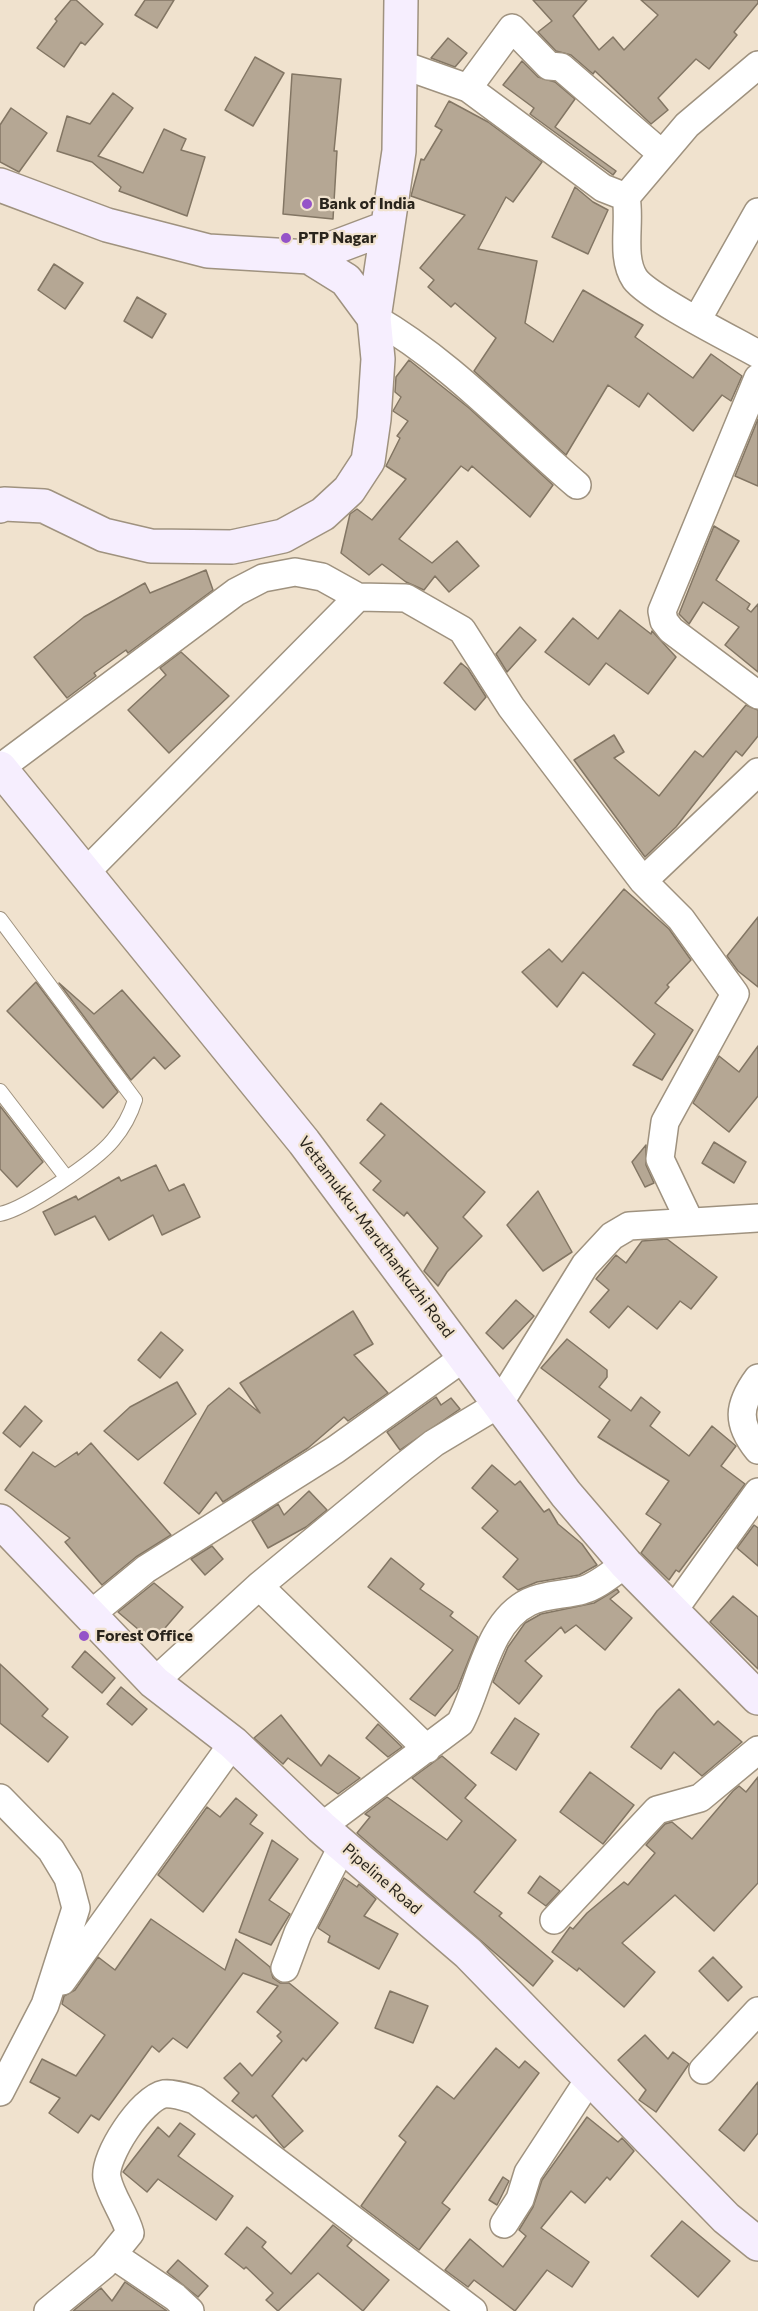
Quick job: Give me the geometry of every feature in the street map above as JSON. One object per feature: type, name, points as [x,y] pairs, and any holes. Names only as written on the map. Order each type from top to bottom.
[{"type":"main road","points":[[0,506],[4,504],[44,506],[104,535],[151,546],[232,547],[283,536],[323,514],[349,490],[368,461],[374,419],[378,359],[374,318],[399,151],[401,0]]},
{"type":"main road","points":[[0,185],[107,225],[208,251],[309,257],[386,228]]},
{"type":"main road","points":[[309,257],[346,280],[374,318]]},
{"type":"main road","name":"Vettamukku-Maruthankuzhi Road","points":[[0,768],[304,1142],[466,1356],[566,1494],[626,1564],[758,1698]]},
{"type":"main road","name":"Pipeline Road","points":[[0,1521],[154,1682],[233,1743],[332,1836],[468,1953],[726,2218],[758,2244]]},
{"type":"street","points":[[468,88],[512,28],[549,66],[561,67],[662,154]]},
{"type":"street","points":[[400,64],[468,88],[603,188],[626,197]]},
{"type":"street","points":[[758,66],[687,125],[626,197],[629,215],[626,246],[635,279],[655,295],[758,354]]},
{"type":"street","points":[[698,320],[758,212]]},
{"type":"street","points":[[374,318],[411,339],[472,390],[577,485]]},
{"type":"street","points":[[758,378],[662,611],[664,621],[670,630],[758,695]]},
{"type":"street","points":[[0,768],[236,592],[263,578],[295,572],[322,577],[358,597],[406,598],[462,630],[511,707],[643,881],[681,919],[735,994],[665,1122],[660,1160],[690,1222]]},
{"type":"street","points":[[84,874],[358,597]]},
{"type":"street","points":[[643,881],[758,772]]},
{"type":"street","points":[[154,1682],[259,1586],[434,1443],[499,1404],[585,1265],[612,1236],[629,1226],[758,1218]]},
{"type":"street","points":[[90,1615],[146,1569],[335,1450],[466,1356]]},
{"type":"street","points":[[758,1378],[744,1398],[742,1418],[747,1436],[758,1450]]},
{"type":"street","points":[[673,1611],[758,1492]]},
{"type":"street","points":[[285,1968],[332,1836],[427,1749],[460,1724],[472,1702],[494,1638],[508,1618],[529,1602],[585,1590],[626,1564]]},
{"type":"street","points":[[259,1586],[427,1749]]},
{"type":"street","points":[[0,2092],[45,2005],[233,1743]]},
{"type":"street","points":[[554,1920],[657,1809],[700,1798],[758,1750]]},
{"type":"street","points":[[0,1798],[51,1850],[68,1878],[76,1908],[45,2005]]},
{"type":"street","points":[[704,2070],[758,2011]]},
{"type":"street","points":[[504,2224],[520,2199],[528,2173],[590,2078]]},
{"type":"street","points":[[48,2311],[113,2255],[130,2233],[125,2216],[106,2177],[108,2162],[124,2132],[144,2104],[162,2094],[180,2095],[195,2100],[473,2311]]},
{"type":"street","points":[[113,2255],[175,2297],[190,2311]]},
{"type":"lane","points":[[0,919],[135,1100],[128,1120],[111,1143],[45,1192],[0,1214]]},
{"type":"lane","points":[[0,1091],[66,1177]]},
{"type":"building","points":[[71,0],[76,0],[103,24],[85,45],[81,42],[64,67],[37,48],[57,21],[55,19]]},
{"type":"building","points":[[145,0],[174,0],[157,28],[135,15]]},
{"type":"building","points":[[533,0],[587,0],[573,16],[599,50],[613,37],[624,50],[658,15],[641,0],[758,0],[758,3],[734,32],[737,35],[709,69],[696,59],[658,98],[668,110],[651,124],[595,71],[593,74],[571,55],[556,51],[538,32],[552,21]]},
{"type":"building","points":[[448,38],[467,53],[455,67],[431,58]]},
{"type":"building","points":[[255,57],[284,73],[253,126],[225,110]]},
{"type":"building","points":[[522,61],[538,77],[555,82],[575,99],[555,127],[616,171],[613,175],[530,114],[534,108],[503,85]]},
{"type":"building","points":[[292,74],[341,79],[334,151],[337,151],[333,219],[283,214]]},
{"type":"building","points":[[113,93],[133,108],[98,156],[143,173],[164,129],[186,139],[181,150],[205,157],[187,216],[119,191],[121,187],[92,162],[57,151],[67,116],[90,124]]},
{"type":"building","points":[[449,101],[488,122],[542,162],[513,202],[506,197],[478,249],[537,261],[525,323],[553,342],[583,290],[643,325],[635,337],[693,378],[711,354],[742,376],[731,401],[722,395],[693,431],[648,393],[639,407],[608,385],[566,455],[474,371],[496,338],[455,303],[451,307],[428,287],[434,280],[420,268],[465,215],[411,196],[421,159],[424,160],[442,130],[435,126]]},
{"type":"building","points":[[11,108],[47,133],[19,172],[0,162],[0,125]]},
{"type":"building","points":[[575,187],[593,202],[608,210],[588,254],[552,237]]},
{"type":"building","points":[[54,264],[83,283],[65,309],[38,290]]},
{"type":"building","points":[[137,297],[166,314],[152,338],[124,321]]},
{"type":"building","points":[[409,360],[469,408],[553,485],[530,517],[472,466],[468,471],[461,466],[399,539],[432,563],[457,541],[479,566],[449,592],[435,576],[424,590],[406,582],[382,564],[369,575],[341,553],[350,514],[357,509],[372,520],[406,479],[386,466],[400,438],[397,436],[408,421],[393,411],[401,397],[395,392],[396,377]]},
{"type":"building","points":[[758,419],[758,486],[735,476]]},
{"type":"building","points":[[714,526],[739,541],[716,580],[750,604],[747,609],[751,612],[758,604],[758,672],[725,645],[739,627],[703,602],[689,624],[679,614]]},
{"type":"building","points":[[206,570],[213,590],[128,653],[126,650],[94,673],[96,676],[67,698],[34,657],[84,617],[145,583],[150,593]]},
{"type":"building","points":[[620,610],[651,634],[652,631],[676,657],[648,694],[606,663],[589,685],[545,652],[573,618],[598,639]]},
{"type":"building","points":[[520,627],[536,640],[507,672],[496,654]]},
{"type":"building","points":[[181,652],[229,696],[169,753],[128,710],[166,675],[160,668]]},
{"type":"building","points":[[461,663],[468,669],[486,697],[475,710],[444,683]]},
{"type":"building","points":[[746,705],[758,710],[758,736],[742,756],[736,751],[676,827],[645,857],[574,760],[614,735],[624,752],[614,758],[659,796],[695,751],[703,757]]},
{"type":"building","points":[[624,889],[669,929],[691,960],[667,985],[669,987],[655,1003],[693,1030],[662,1080],[633,1065],[655,1034],[583,972],[557,1007],[522,972],[549,949],[562,962]]},
{"type":"building","points":[[758,917],[758,987],[738,971],[727,956]]},
{"type":"building","points":[[36,982],[118,1092],[103,1108],[7,1011]]},
{"type":"building","points":[[59,983],[94,1014],[122,990],[180,1056],[165,1069],[154,1057],[131,1080]]},
{"type":"building","points":[[758,1046],[758,1096],[729,1132],[693,1103],[719,1056],[739,1072]]},
{"type":"building","points":[[381,1103],[485,1192],[463,1217],[482,1236],[447,1272],[438,1286],[424,1271],[438,1248],[407,1212],[404,1216],[373,1190],[381,1181],[360,1163],[385,1135],[367,1120]]},
{"type":"building","points":[[0,1106],[43,1162],[17,1187],[0,1169]]},
{"type":"building","points":[[714,1142],[746,1162],[734,1183],[702,1163]]},
{"type":"building","points":[[646,1145],[646,1165],[654,1183],[645,1187],[632,1162]]},
{"type":"building","points":[[156,1165],[169,1191],[184,1184],[200,1217],[162,1235],[153,1215],[109,1240],[95,1216],[55,1235],[43,1212],[76,1196],[78,1200],[119,1177],[121,1181]]},
{"type":"building","points":[[538,1191],[572,1252],[543,1271],[507,1225]]},
{"type":"building","points":[[667,1239],[717,1277],[691,1309],[680,1301],[657,1329],[628,1306],[609,1328],[590,1312],[609,1290],[596,1279],[616,1255],[626,1263],[642,1241]]},
{"type":"building","points":[[516,1300],[534,1316],[503,1349],[486,1333]]},
{"type":"building","points":[[353,1311],[373,1344],[354,1355],[388,1393],[348,1421],[344,1417],[308,1448],[223,1502],[216,1492],[199,1514],[164,1483],[208,1406],[229,1388],[260,1413],[240,1383]]},
{"type":"building","points":[[161,1332],[183,1350],[160,1378],[138,1360]]},
{"type":"building","points":[[567,1339],[607,1370],[607,1377],[599,1387],[631,1411],[641,1397],[660,1412],[650,1426],[689,1456],[712,1426],[736,1446],[721,1466],[745,1484],[679,1572],[676,1570],[669,1580],[641,1553],[661,1524],[646,1514],[669,1481],[598,1437],[610,1420],[541,1368]]},
{"type":"building","points":[[177,1382],[196,1414],[138,1460],[104,1431],[130,1407]]},
{"type":"building","points":[[436,1397],[441,1405],[451,1398],[460,1409],[400,1450],[387,1432]]},
{"type":"building","points":[[25,1406],[42,1421],[20,1447],[3,1433]]},
{"type":"building","points":[[91,1443],[171,1535],[136,1557],[102,1585],[65,1542],[70,1538],[5,1490],[33,1452],[55,1467],[77,1452],[78,1455]]},
{"type":"building","points":[[492,1465],[515,1485],[520,1481],[544,1512],[549,1509],[558,1524],[582,1544],[597,1565],[579,1575],[537,1582],[518,1590],[503,1577],[518,1559],[482,1528],[498,1511],[472,1488]]},
{"type":"building","points":[[309,1491],[327,1510],[306,1527],[268,1548],[252,1521],[278,1504],[284,1515]]},
{"type":"building","points":[[754,1525],[758,1528],[758,1566],[737,1548]]},
{"type":"building","points":[[212,1546],[223,1559],[205,1575],[191,1559]]},
{"type":"building","points":[[391,1558],[424,1584],[420,1589],[453,1612],[450,1616],[478,1637],[457,1689],[435,1716],[410,1699],[453,1650],[368,1587]]},
{"type":"building","points":[[154,1583],[183,1607],[153,1642],[118,1612]]},
{"type":"building","points":[[617,1589],[619,1592],[610,1599],[632,1618],[605,1650],[576,1625],[565,1633],[561,1627],[525,1661],[542,1676],[519,1704],[493,1682],[508,1647],[525,1623],[541,1614],[594,1603]]},
{"type":"building","points":[[733,1596],[758,1617],[758,1669],[710,1622]]},
{"type":"building","points":[[85,1651],[115,1678],[102,1693],[72,1667]]},
{"type":"building","points":[[0,1664],[48,1709],[42,1716],[68,1737],[48,1762],[0,1723]]},
{"type":"building","points":[[121,1687],[147,1709],[132,1725],[107,1704]]},
{"type":"building","points":[[679,1689],[714,1725],[718,1721],[742,1742],[702,1776],[674,1752],[661,1769],[631,1747],[657,1711]]},
{"type":"building","points":[[281,1715],[321,1766],[329,1755],[360,1778],[338,1794],[288,1758],[283,1764],[254,1738]]},
{"type":"building","points":[[515,1718],[539,1734],[516,1770],[491,1753]]},
{"type":"building","points":[[378,1724],[402,1747],[388,1757],[366,1738]]},
{"type":"building","points":[[442,1756],[476,1785],[465,1798],[516,1840],[474,1892],[502,1913],[499,1916],[553,1961],[533,1986],[357,1833],[370,1817],[365,1814],[387,1797],[447,1840],[462,1821],[412,1778]]},
{"type":"building","points":[[590,1772],[634,1805],[603,1844],[560,1812]]},
{"type":"building","points":[[758,1777],[758,1883],[714,1931],[675,1895],[622,1943],[655,1972],[624,2007],[579,1968],[577,1971],[552,1952],[570,1927],[573,1929],[587,1913],[624,1882],[628,1885],[655,1853],[646,1845],[665,1824],[672,1822],[692,1839],[733,1791],[739,1786],[746,1792]]},
{"type":"building","points":[[236,1798],[257,1815],[250,1824],[263,1833],[203,1912],[158,1875],[207,1807],[220,1817]]},
{"type":"building","points":[[272,1840],[298,1859],[269,1900],[290,1914],[271,1945],[239,1932]]},
{"type":"building","points":[[540,1876],[560,1891],[546,1906],[528,1893]]},
{"type":"building","points":[[344,1878],[357,1887],[359,1884],[376,1899],[364,1916],[398,1934],[379,1969],[328,1942],[330,1936],[318,1928]]},
{"type":"building","points":[[151,1919],[225,1970],[236,1939],[270,1967],[273,1978],[280,1983],[289,1983],[338,2023],[306,2061],[303,2058],[272,2096],[303,2131],[284,2148],[256,2115],[253,2118],[232,2101],[239,2093],[224,2078],[240,2063],[252,2076],[282,2041],[277,2036],[281,2032],[257,2012],[278,1986],[243,1973],[187,2048],[173,2038],[159,2052],[152,2046],[99,2120],[91,2115],[78,2133],[49,2113],[60,2098],[30,2082],[42,2059],[76,2076],[105,2035],[62,2004],[64,1996],[75,1990],[98,1957],[115,1970]]},
{"type":"building","points":[[713,1957],[742,1987],[728,2001],[699,1971]]},
{"type":"building","points":[[390,1991],[428,2006],[413,2043],[375,2028]]},
{"type":"building","points":[[645,2035],[668,2059],[673,2052],[689,2064],[656,2112],[639,2100],[646,2090],[618,2060]]},
{"type":"building","points":[[496,2048],[519,2068],[525,2061],[539,2073],[442,2203],[450,2209],[419,2250],[361,2206],[406,2142],[399,2136],[437,2086],[454,2099]]},
{"type":"building","points":[[758,2082],[758,2133],[744,2151],[719,2130]]},
{"type":"building","points":[[587,2117],[618,2142],[622,2138],[634,2151],[610,2180],[607,2177],[585,2203],[571,2191],[541,2228],[589,2262],[572,2287],[547,2270],[515,2311],[474,2280],[468,2287],[445,2270],[470,2239],[503,2267],[526,2236],[519,2230],[533,2207],[542,2180]]},
{"type":"building","points":[[180,2123],[195,2134],[178,2156],[233,2196],[216,2220],[158,2179],[147,2192],[123,2172],[158,2127],[169,2137]]},
{"type":"building","points":[[503,2177],[509,2181],[497,2205],[489,2200]]},
{"type":"building","points":[[682,2221],[730,2261],[698,2297],[651,2256]]},
{"type":"building","points":[[333,2225],[352,2240],[347,2246],[389,2280],[363,2311],[318,2273],[278,2311],[266,2300],[273,2293],[246,2267],[244,2269],[225,2254],[247,2227],[266,2242],[262,2247],[291,2274]]},
{"type":"building","points":[[178,2260],[208,2286],[198,2297],[167,2272]]},
{"type":"building","points":[[125,2282],[167,2311],[73,2311],[101,2288],[112,2301]]},
{"type":"place","name":"Bank of India","points":[[307,204]]},
{"type":"place","name":"PTP Nagar","points":[[286,238]]},
{"type":"place","name":"Forest Office","points":[[84,1636]]}]
